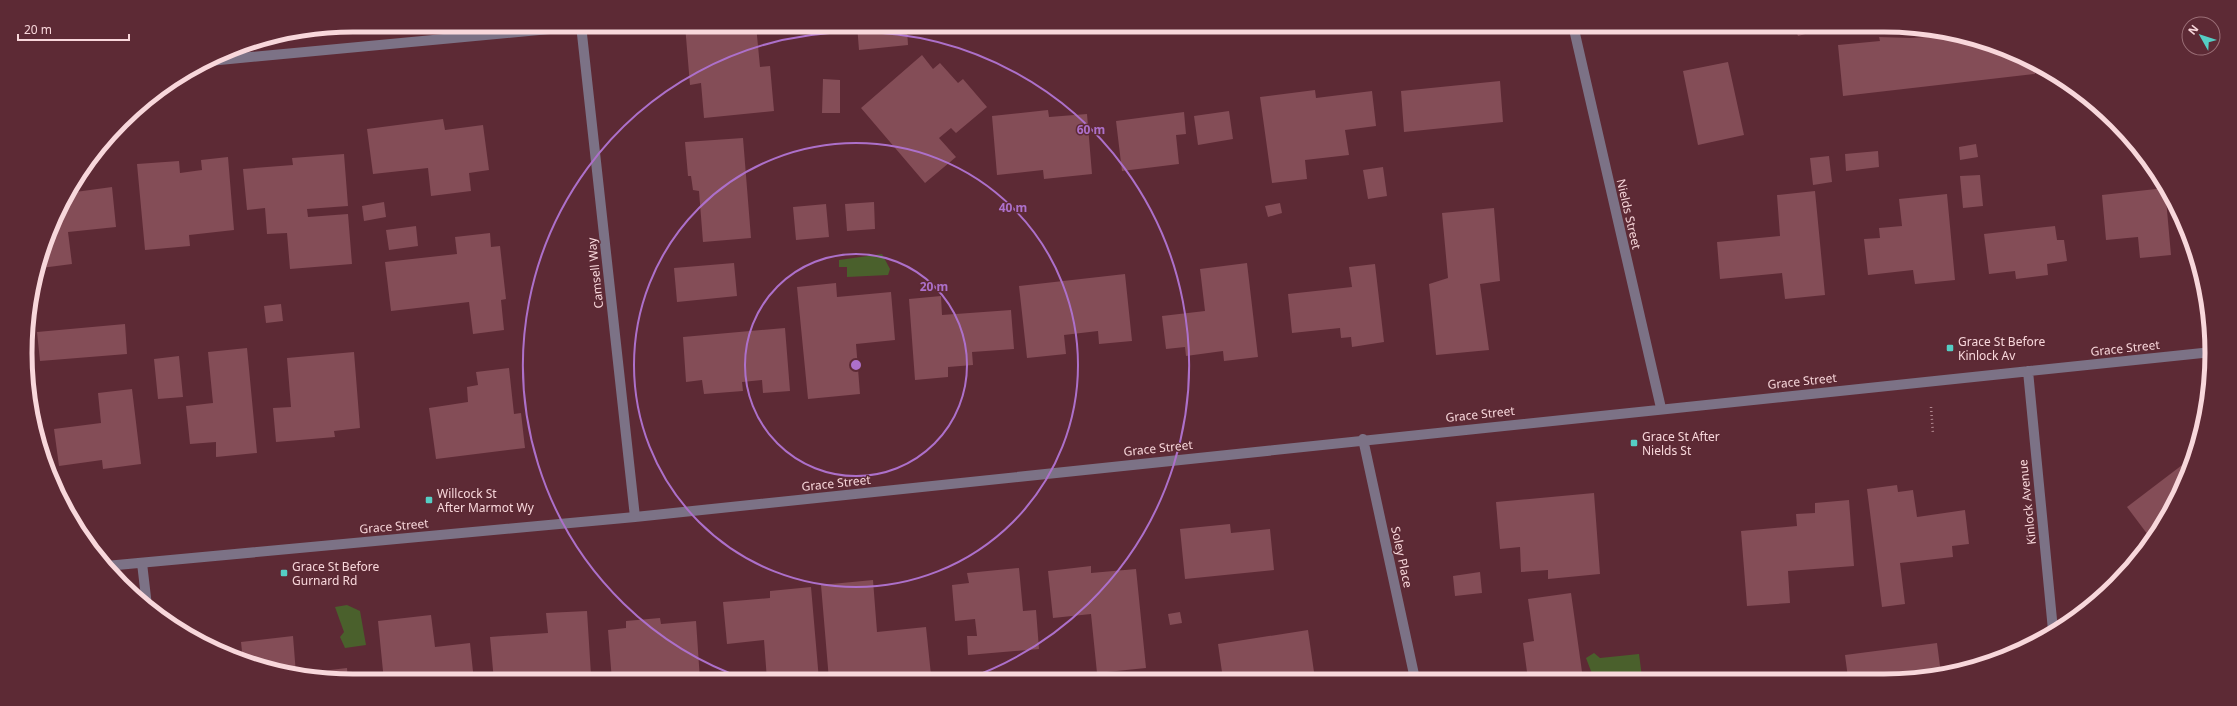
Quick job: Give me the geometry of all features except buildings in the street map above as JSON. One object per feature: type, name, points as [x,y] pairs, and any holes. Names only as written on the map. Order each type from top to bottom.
[{"type":"street","name":"Camsell Way","points":[[222,60],[517,32]]},
{"type":"street","name":"Camsell Way","points":[[582,32],[634,517]]},
{"type":"street","name":"Nields Street","points":[[1575,32],[1661,408]]},
{"type":"street","name":"Grace Street","points":[[112,565],[634,517],[1363,439],[2205,353]]},
{"type":"street","name":"Kinlock Avenue","points":[[2028,370],[2053,626]]},
{"type":"street","name":"Soley Place","points":[[1363,439],[1413,674]]},
{"type":"street","points":[[142,563],[146,598]]},
{"type":"shaded area","points":[[882,254],[890,269],[888,275],[847,277],[847,267],[839,267],[839,260]]},
{"type":"shaded area","points":[[347,605],[360,611],[366,645],[345,648],[340,637],[344,632],[335,607]]},
{"type":"shaded area","points":[[1594,653],[1600,658],[1639,654],[1642,674],[1592,674],[1586,658]]},
{"type":"place","name":"Grace St Before Kinlock Av","points":[[1950,348]]},
{"type":"place","name":"Grace St After Nields St","points":[[1634,443]]},
{"type":"place","name":"Willcock St After Marmot Wy","points":[[429,500]]},
{"type":"place","name":"Grace St Before Gurnard Rd","points":[[284,573]]}]
